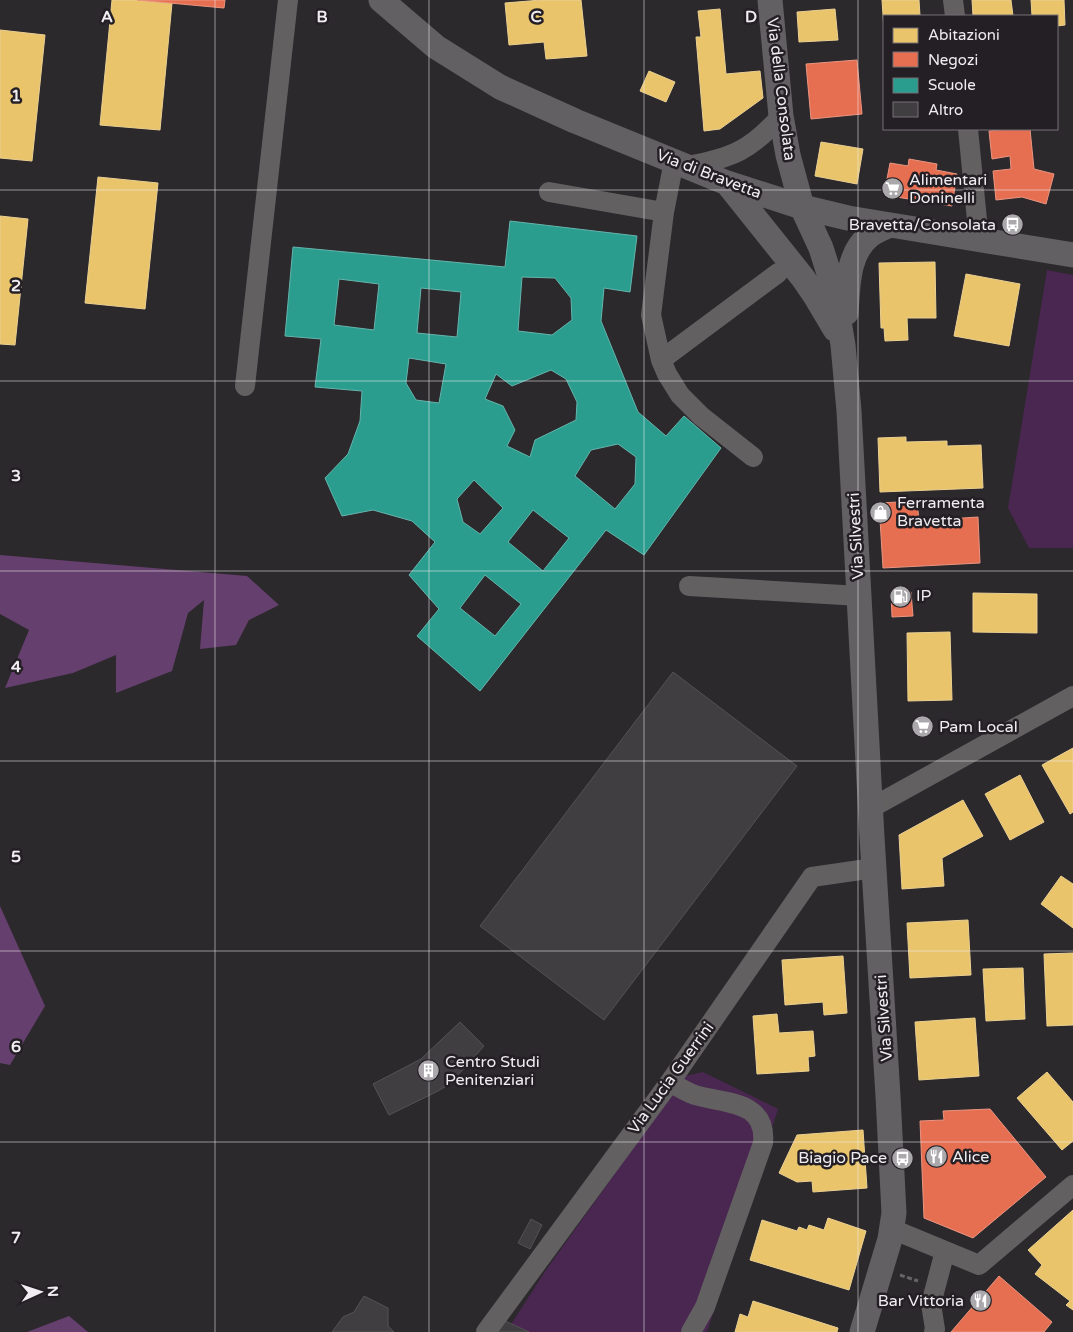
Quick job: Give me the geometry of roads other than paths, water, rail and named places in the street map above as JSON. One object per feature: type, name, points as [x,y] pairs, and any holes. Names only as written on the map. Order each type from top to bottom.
[{"type":"main road","name":"Via di Bravetta","points":[[382,0],[436,47],[474,73],[500,87],[574,122],[681,163],[727,183],[802,207],[848,218],[1073,255]]},
{"type":"main road","name":"Via della Consolata","points":[[770,0],[781,116],[788,155],[802,207]]},
{"type":"main road","name":"Via Silvestri","points":[[727,183],[803,278],[843,345]]},
{"type":"main road","name":"Via Silvestri","points":[[802,207],[821,248],[833,286],[843,345],[860,596],[894,1206],[892,1229],[862,1332]]},
{"type":"main road","name":"Via Silvestri","points":[[843,345],[848,284],[853,258],[858,248],[870,234],[890,225]]},
{"type":"street","points":[[246,386],[288,0]]},
{"type":"street","points":[[953,0],[955,15]]},
{"type":"street","points":[[753,457],[701,416],[680,395],[661,360],[651,315],[664,212],[681,163],[732,155],[757,141],[781,116]]},
{"type":"street","points":[[968,130],[979,240]]},
{"type":"street","points":[[549,192],[664,212]]},
{"type":"street","points":[[661,360],[778,273]]},
{"type":"street","points":[[689,586],[860,596]]},
{"type":"street","points":[[871,808],[1073,696]]},
{"type":"street","name":"Via Lucia Guerrini","points":[[488,1329],[670,1082],[812,877],[874,868]]},
{"type":"street","points":[[670,1082],[693,1094],[748,1109],[762,1123],[764,1133],[763,1143],[705,1307],[690,1332]]},
{"type":"street","points":[[892,1229],[979,1265],[1073,1185]]},
{"type":"street","points":[[934,1332],[931,1304],[945,1251]]},
{"type":"place","name":"Alimentari Doninelli","points":[[893,189]]},
{"type":"place","name":"Bravetta/Consolata","points":[[1012,225]]},
{"type":"place","name":"Ferramenta Bravetta","points":[[881,512]]},
{"type":"place","name":"IP","points":[[900,596]]},
{"type":"place","name":"Pam Local","points":[[923,727]]},
{"type":"place","name":"Centro Studi Penitenziari","points":[[429,1071]]},
{"type":"place","name":"Alice","points":[[936,1157]]},
{"type":"place","name":"Biagio Pace","points":[[903,1158]]},
{"type":"place","name":"Bar Vittoria","points":[[980,1301]]}]
